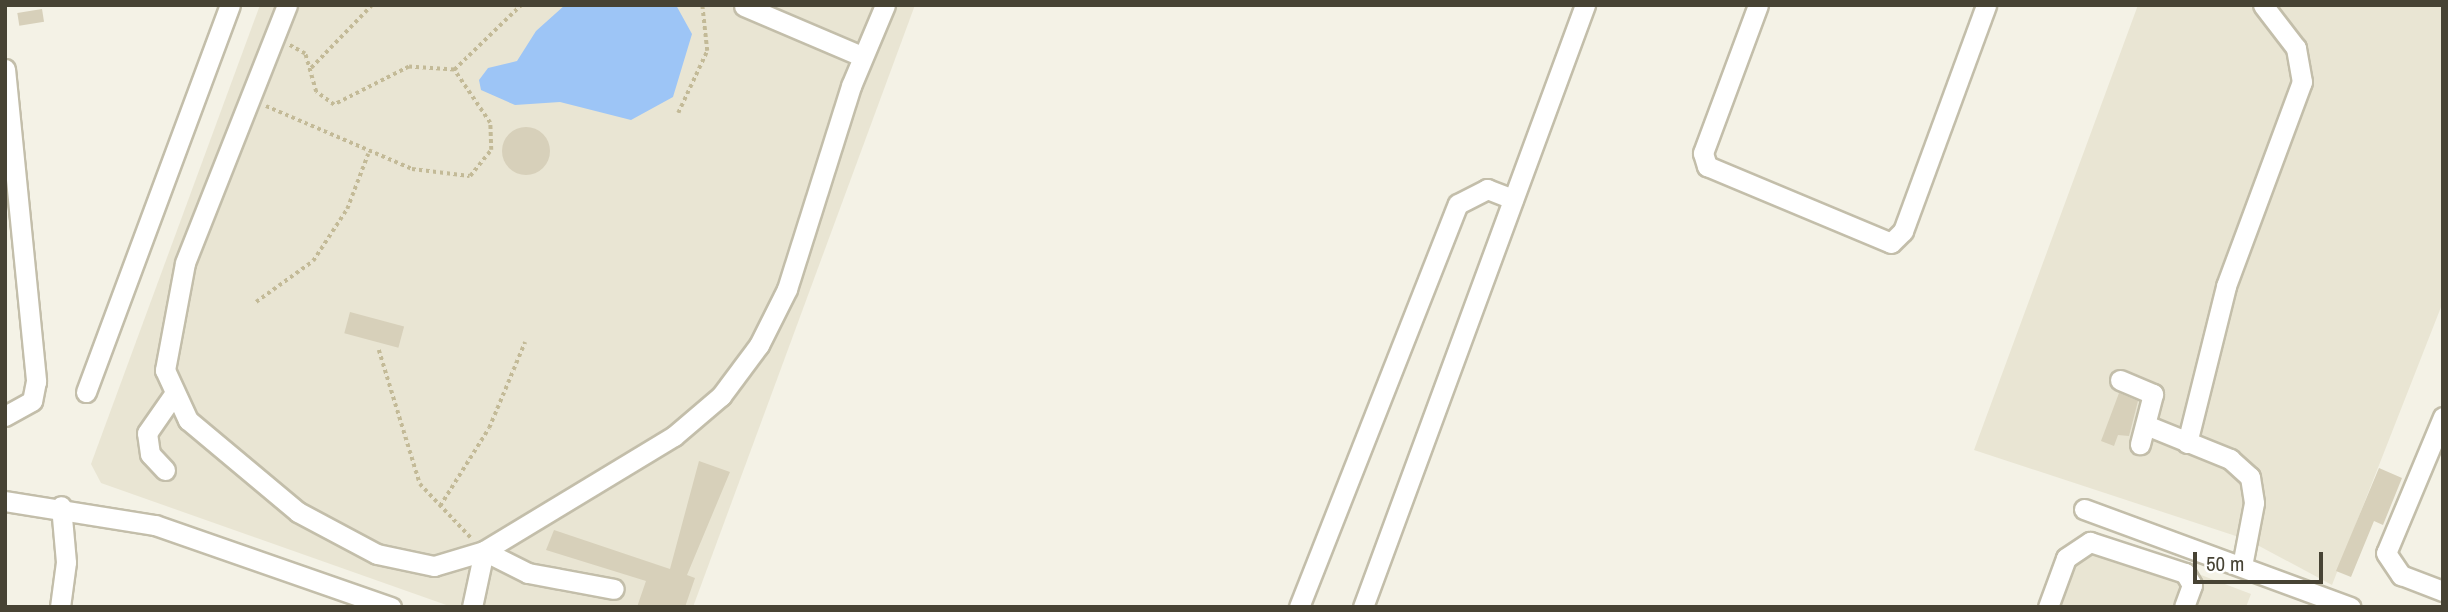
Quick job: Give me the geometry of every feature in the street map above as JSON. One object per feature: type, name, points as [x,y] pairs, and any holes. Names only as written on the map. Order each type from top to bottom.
[{"type":"street","points":[[86,392],[230,5]]},
{"type":"street","points":[[287,5],[173,306],[164,370],[173,397],[208,439],[298,512],[352,544],[404,564],[434,566],[484,551],[674,436],[721,396],[759,345],[787,289],[861,56],[885,5]]},
{"type":"street","points":[[1363,607],[1584,5]]},
{"type":"street","points":[[1758,5],[1703,153],[1707,166],[1891,243],[1900,237],[1986,5]]},
{"type":"street","points":[[2187,443],[2226,286],[2302,82],[2296,48],[2263,5]]},
{"type":"street","points":[[744,6],[861,56]]},
{"type":"street","points":[[5,69],[36,381],[32,401],[5,416]]},
{"type":"street","points":[[1299,607],[1458,204],[1487,189],[1513,199]]},
{"type":"street","points":[[2120,380],[2153,394],[2143,435],[2187,443],[2230,459],[2250,477],[2254,503],[2242,566]]},
{"type":"street","points":[[165,470],[150,454],[147,433],[173,397]]},
{"type":"street","points":[[2443,417],[2386,553],[2401,575],[2443,591]]},
{"type":"street","points":[[5,501],[61,506],[178,532],[391,607]]},
{"type":"street","points":[[60,607],[66,562],[61,506]]},
{"type":"street","points":[[2084,509],[2351,607]]},
{"type":"street","points":[[2162,564],[2171,540]]},
{"type":"street","points":[[2048,607],[2067,558],[2080,545],[2099,542],[2162,564],[2191,580],[2184,607]]},
{"type":"street","points":[[484,551],[528,573],[614,589]]},
{"type":"street","points":[[472,607],[484,551]]},
{"type":"path","points":[[311,68],[372,5]]},
{"type":"path","points":[[274,39],[305,54],[316,92],[334,105],[409,67],[454,70],[521,5]]},
{"type":"path","points":[[678,113],[707,51],[702,5]]},
{"type":"path","points":[[252,97],[368,154],[443,175],[478,171],[492,135],[454,70]]},
{"type":"path","points":[[256,302],[313,261],[347,209],[368,154]]},
{"type":"path","points":[[440,506],[489,428],[524,342]]},
{"type":"path","points":[[379,350],[416,475],[440,506],[484,551]]},
{"type":"shaded area","points":[[260,5],[915,5],[693,607],[452,607],[101,483],[91,464]]},
{"type":"shaded area","points":[[2138,5],[2443,5],[2443,302],[2332,585],[2248,540],[1974,450]]},
{"type":"shaded area","points":[[2088,532],[2251,594],[2246,607],[2039,607],[2057,553]]},
{"type":"water","points":[[565,5],[676,5],[692,34],[673,97],[631,120],[560,102],[515,105],[481,90],[479,80],[488,68],[517,61],[536,31]]},
{"type":"building","points":[[42,9],[44,22],[19,26],[17,13]]},
{"type":"building","points":[[526,127],[543,134],[550,151],[543,168],[526,175],[509,168],[502,151],[509,134]]},
{"type":"building","points":[[350,312],[404,326],[398,348],[344,333]]},
{"type":"building","points":[[2119,393],[2138,401],[2129,436],[2118,435],[2114,446],[2101,441]]},
{"type":"building","points":[[699,461],[730,472],[687,575],[695,578],[685,607],[637,607],[646,581],[546,550],[554,530],[670,569]]},
{"type":"building","points":[[2379,468],[2402,478],[2383,525],[2374,521],[2351,577],[2336,571]]}]
